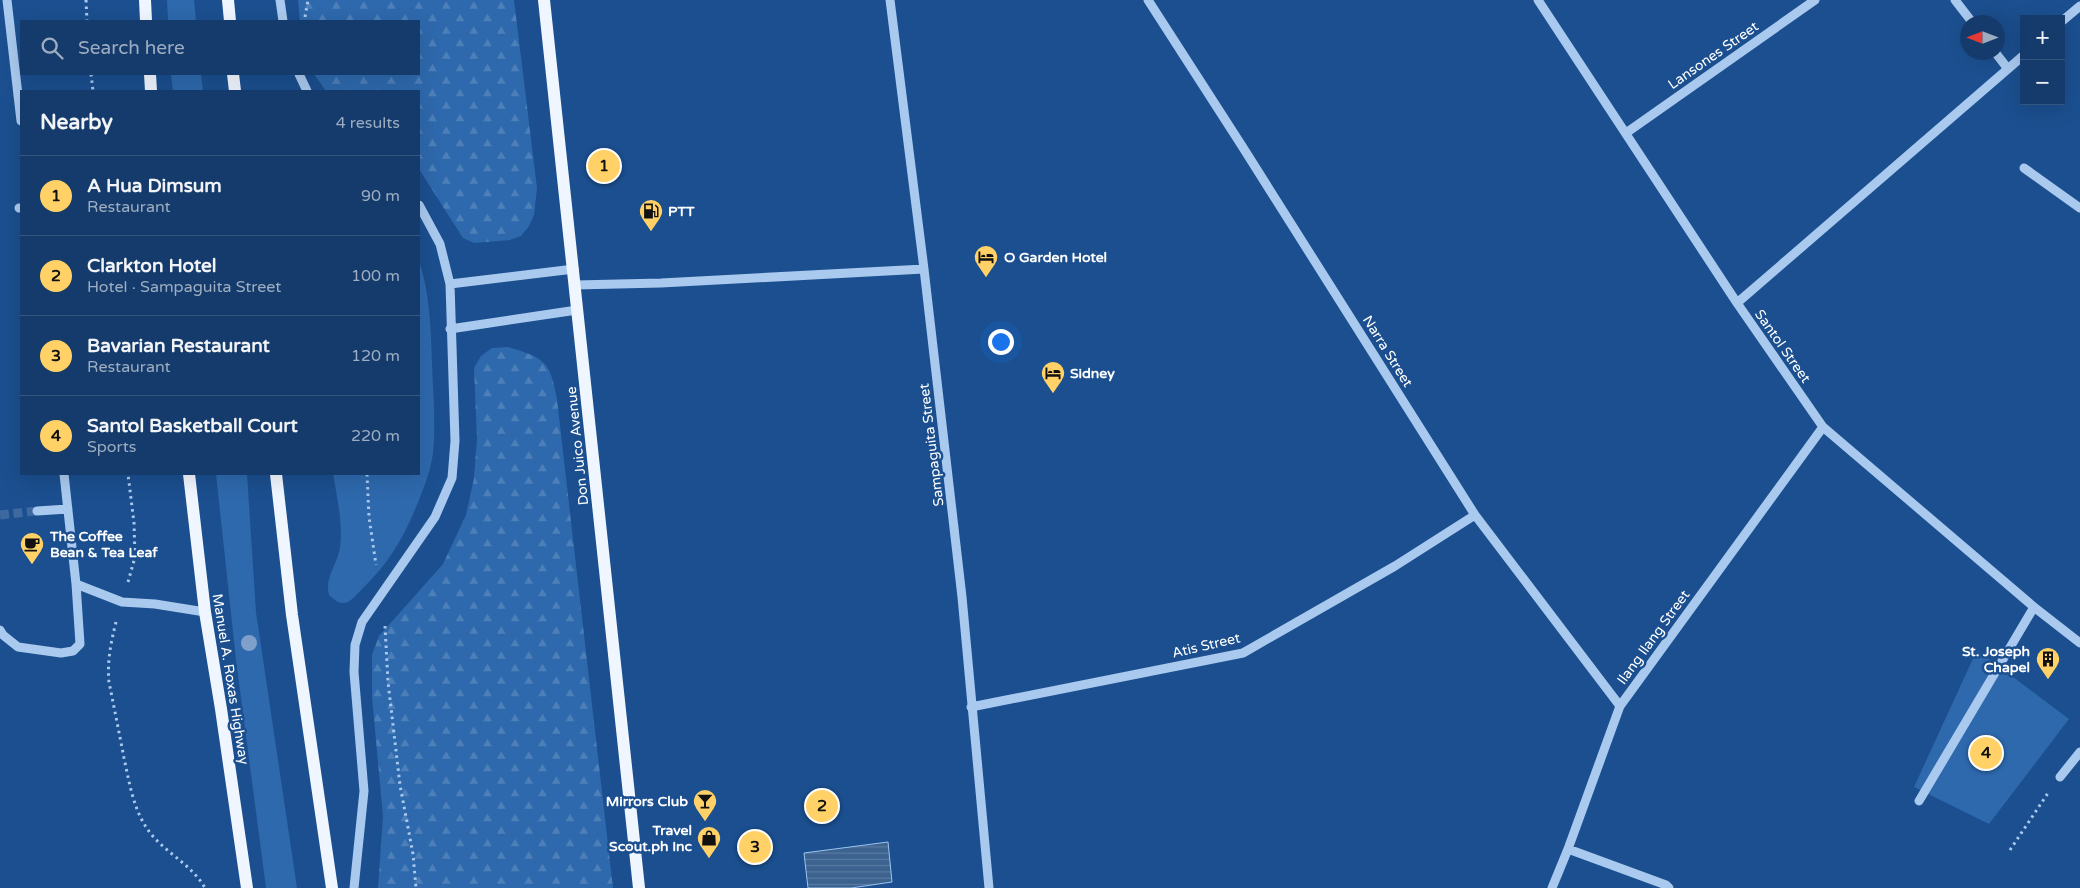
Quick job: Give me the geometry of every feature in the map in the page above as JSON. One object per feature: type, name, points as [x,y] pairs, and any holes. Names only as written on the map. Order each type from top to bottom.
[{"type":"main road","points":[[145,0],[146,20]]},
{"type":"main road","points":[[228,0],[230,20]]},
{"type":"main road","name":"Don Juico Avenue","points":[[544,0],[639,888]]},
{"type":"main road","points":[[150,75],[151,90]]},
{"type":"main road","points":[[234,75],[235,90]]},
{"type":"main road","name":"Manuel A. Roxas Highway","points":[[189,475],[205,612],[247,888]]},
{"type":"main road","points":[[276,475],[292,615],[332,888]]},
{"type":"street","points":[[7,0],[20,112]]},
{"type":"street","points":[[280,0],[283,20]]},
{"type":"street","name":"Sampaguita Street","points":[[890,0],[924,269],[962,597],[989,888]]},
{"type":"street","name":"Narra Street","points":[[1148,0],[1475,515],[1620,706]]},
{"type":"street","name":"Santol Street","points":[[1538,0],[1737,303],[1823,427],[2034,607],[2080,642]]},
{"type":"street","name":"Lansones Street","points":[[1626,133],[1815,0]]},
{"type":"street","points":[[1955,0],[1967,15]]},
{"type":"street","points":[[2065,19],[2080,7]]},
{"type":"street","points":[[1737,303],[2020,58]]},
{"type":"street","points":[[2001,60],[2008,69]]},
{"type":"street","points":[[299,75],[307,90]]},
{"type":"street","points":[[2024,168],[2080,208]]},
{"type":"street","points":[[354,888],[364,790],[354,672],[355,645],[362,622],[435,517],[452,478],[455,441],[450,284],[440,244],[420,207]]},
{"type":"street","points":[[450,284],[574,269]]},
{"type":"street","points":[[575,285],[661,283],[924,269]]},
{"type":"street","points":[[450,329],[577,310]]},
{"type":"street","name":"Ilang Ilang Street","points":[[1552,888],[1620,706],[1823,427]]},
{"type":"street","points":[[0,630],[3,635],[18,647],[61,653],[73,651],[80,644],[76,584],[64,475]]},
{"type":"street","points":[[37,510],[68,510]]},
{"type":"street","name":"Atis Street","points":[[971,707],[1243,653],[1395,566],[1475,515]]},
{"type":"street","points":[[76,584],[122,602],[155,604],[205,612]]},
{"type":"street","points":[[1919,801],[2034,607]]},
{"type":"street","points":[[2060,777],[2080,752]]},
{"type":"street","points":[[1568,849],[1666,884],[1669,888]]},
{"type":"path","points":[[86,0],[87,20]]},
{"type":"path","points":[[302,20],[307,14],[308,0]]},
{"type":"path","points":[[91,75],[93,90]]},
{"type":"path","points":[[128,475],[134,524],[135,557],[109,648],[107,667],[128,776],[138,812],[156,840],[190,869],[205,888]]},
{"type":"path","points":[[367,475],[370,517],[381,595],[400,785],[413,854],[416,888]]},
{"type":"path","points":[[2010,850],[2060,777]]},
{"type":"green space","points":[[167,0],[194,0],[196,20],[168,20]]},
{"type":"green space","points":[[298,0],[514,0],[537,188],[534,215],[529,226],[521,236],[510,240],[474,243],[463,238],[420,171],[420,90],[325,90],[315,75],[420,75],[420,20],[300,20]]},
{"type":"green space","points":[[171,75],[201,75],[203,90],[173,90]]},
{"type":"green space","points":[[420,263],[426,286],[430,325],[434,420],[431,465],[426,483],[396,548],[372,579],[354,598],[343,603],[334,600],[329,595],[328,588],[328,582],[340,547],[339,510],[333,475],[420,475]]},
{"type":"green space","points":[[508,347],[530,354],[544,363],[552,376],[557,399],[613,888],[378,888],[383,816],[372,697],[372,655],[379,636],[443,564],[466,515],[474,478],[477,439],[474,368],[481,356],[492,348]]},
{"type":"green space","points":[[216,475],[247,475],[256,612],[297,888],[266,888],[236,660]]},
{"type":"green space","points":[[1977,650],[2069,719],[1989,824],[1914,787]]},
{"type":"shaded area","points":[[888,842],[892,882],[851,888],[808,888],[804,853]]},
{"type":"tunnel","points":[[0,515],[37,511]]},
{"type":"place","name":"A Hua Dimsum","points":[[604,166]]},
{"type":"place","name":"PTT","points":[[651,232]]},
{"type":"place","name":"O Garden Hotel","points":[[986,278]]},
{"type":"place","name":"Sidney","points":[[1053,394]]},
{"type":"place","name":"The Coffee Bean & Tea Leaf","points":[[32,565]]},
{"type":"place","name":"St. Joseph Chapel","points":[[2048,680]]},
{"type":"place","name":"Santol Basketball Court","points":[[1986,753]]},
{"type":"place","name":"Clarkton Hotel","points":[[822,806]]},
{"type":"place","name":"Mirrors Club","points":[[705,822]]},
{"type":"place","name":"Bavarian Restaurant","points":[[755,847]]},
{"type":"place","name":"Travel Scout.ph Inc","points":[[709,859]]}]
